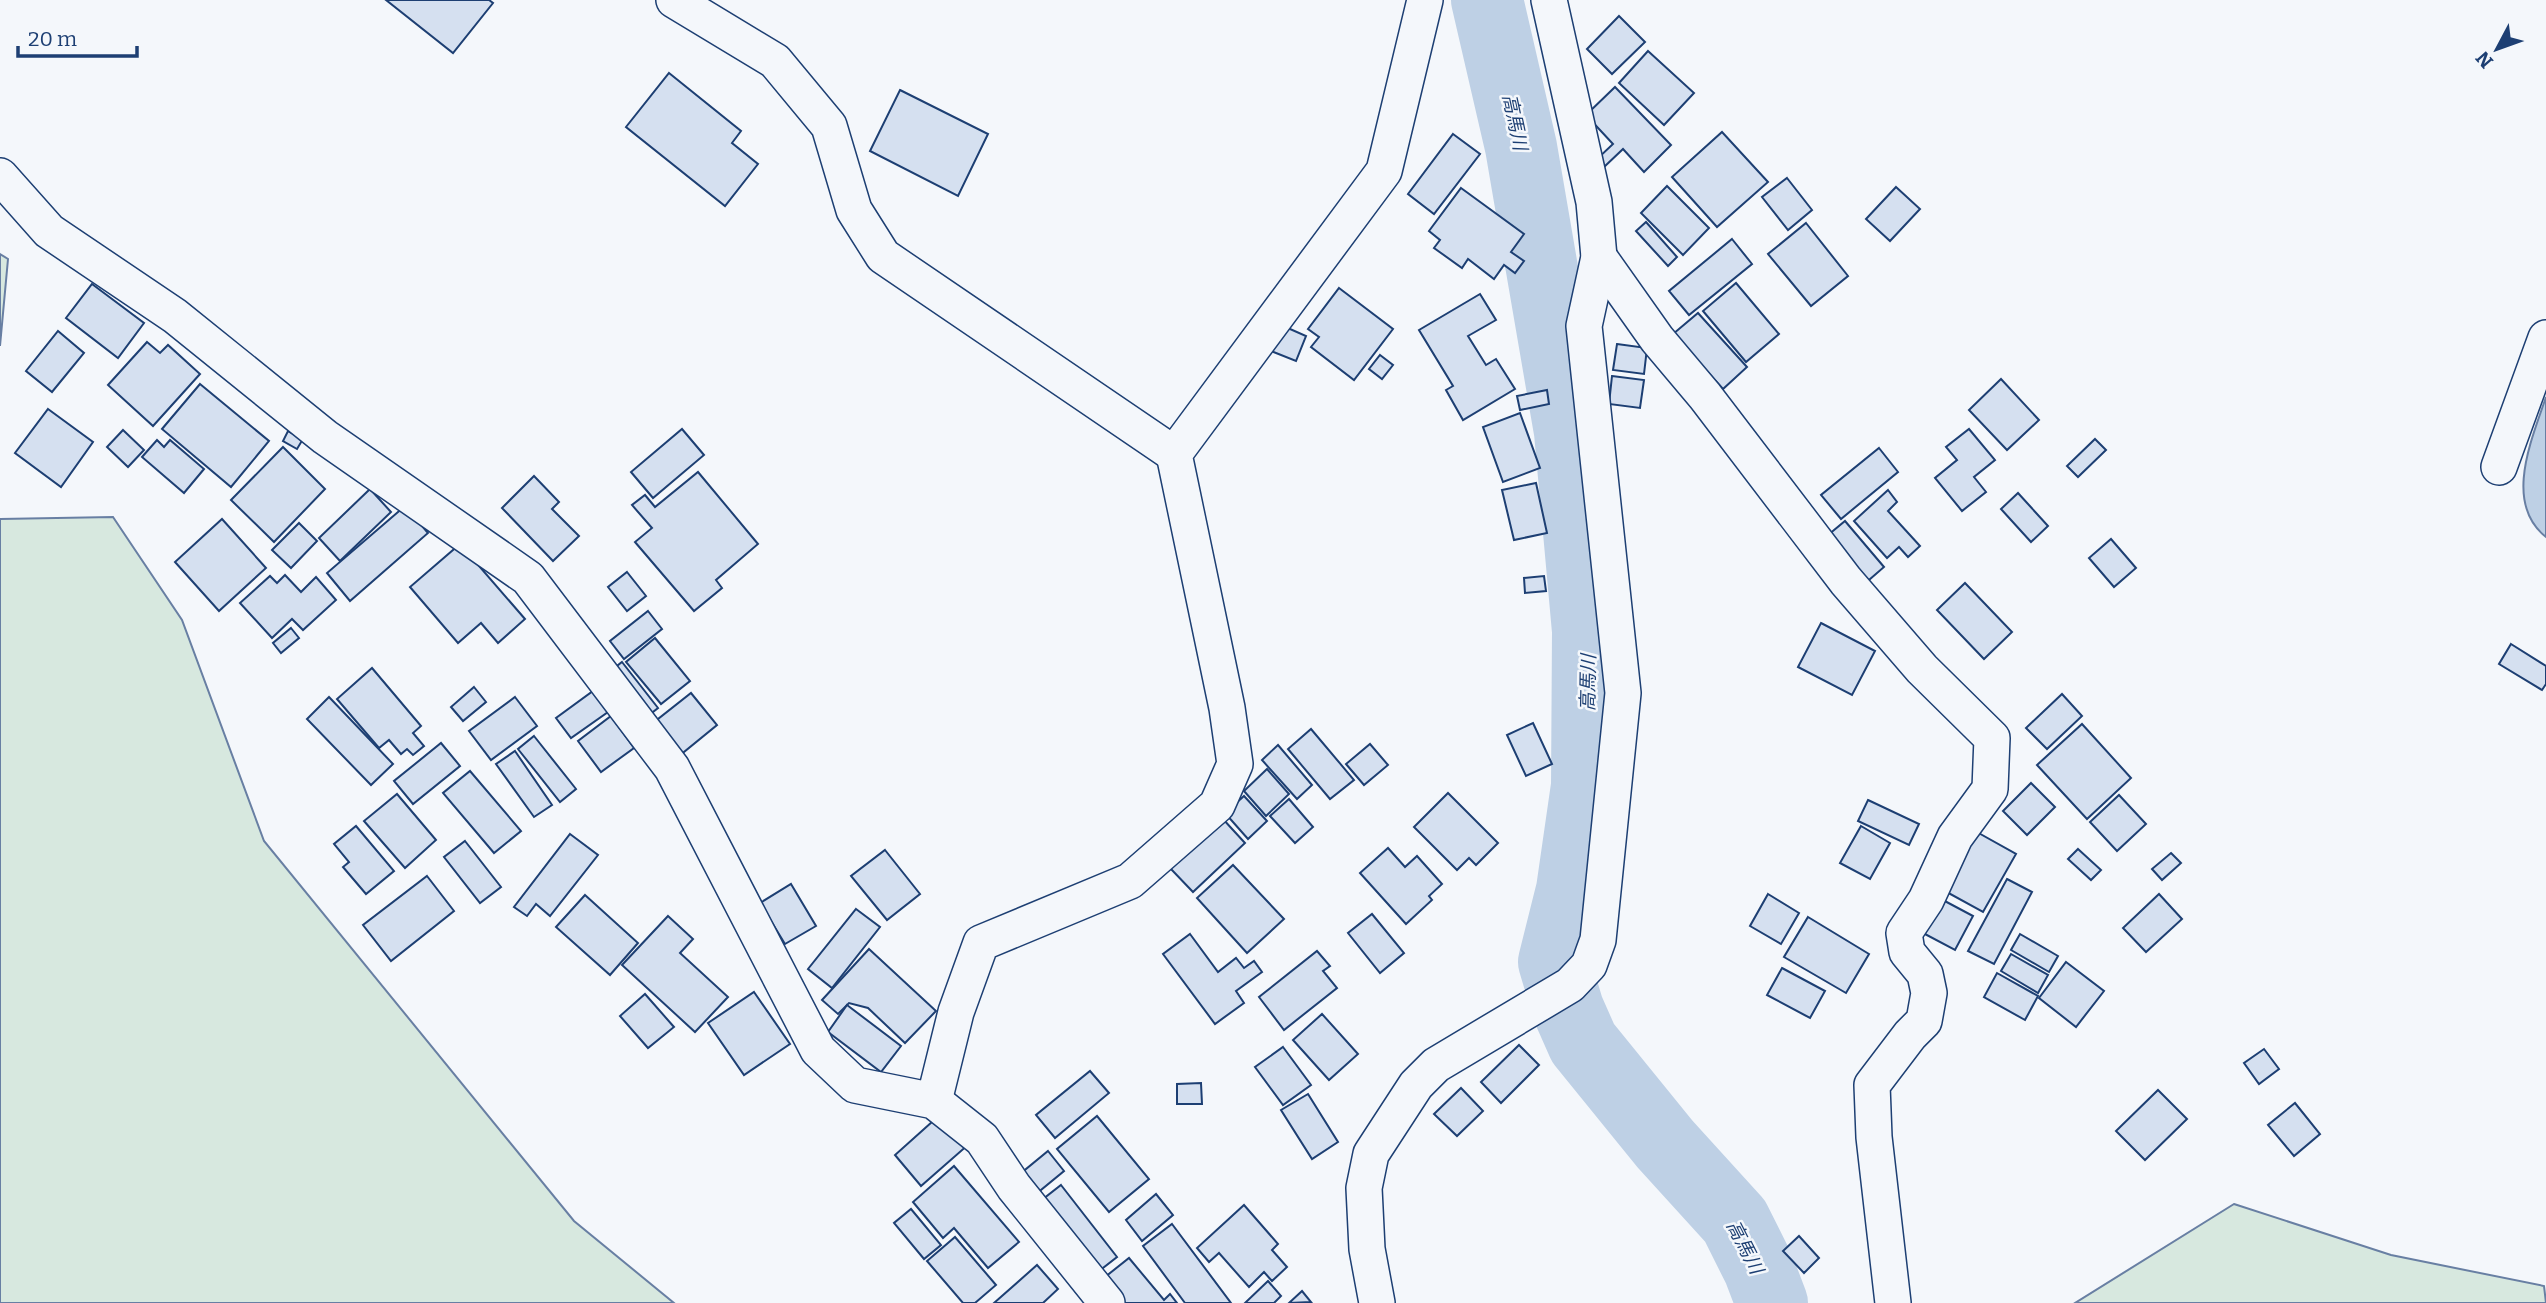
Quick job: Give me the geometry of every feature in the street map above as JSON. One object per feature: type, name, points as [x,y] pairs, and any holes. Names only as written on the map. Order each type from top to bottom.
[{"type":"street","points":[[674,0],[775,61],[830,126],[854,210],[883,256],[1174,454],[1227,708],[1235,764],[1217,805],[1130,881],[981,943],[956,1012],[934,1101]]},
{"type":"street","points":[[1174,454],[1384,171],[1424,0]]},
{"type":"street","points":[[1377,1303],[1367,1249],[1365,1200],[1371,1154],[1416,1085],[1436,1065],[1570,985],[1588,965],[1598,940],[1623,694],[1584,326],[1599,257],[1594,202],[1549,0]]},
{"type":"street","points":[[0,176],[49,231],[175,316],[325,437],[528,578],[672,768],[818,1050],[855,1085],[934,1101],[982,1139],[1014,1187],[1107,1303]]},
{"type":"street","points":[[0,216],[49,231]]},
{"type":"street","points":[[1599,257],[1657,339],[1705,396],[1846,581],[1923,669],[1992,738],[1990,789],[1955,837],[1926,900],[1904,933],[1907,952],[1925,974],[1929,993],[1924,1021],[1872,1085],[1874,1137],[1893,1303]]},
{"type":"street","points":[[2499,467],[2546,338]]},
{"type":"shaded area","points":[[0,254],[8,259],[0,346]]},
{"type":"shaded area","points":[[113,517],[182,620],[264,841],[574,1221],[674,1303],[0,1303],[0,519]]},
{"type":"shaded area","points":[[2234,1204],[2391,1255],[2544,1286],[2546,1303],[2075,1303]]},
{"type":"water","points":[[2546,397],[2546,537],[2533,523],[2526,507],[2523,489],[2529,451]]},
{"type":"building","points":[[386,0],[489,0],[493,3],[453,53]]},
{"type":"building","points":[[1619,16],[1645,42],[1612,74],[1587,49]]},
{"type":"building","points":[[1648,51],[1694,93],[1664,125],[1619,83]]},
{"type":"building","points":[[669,73],[741,131],[732,143],[758,164],[725,206],[626,127]]},
{"type":"building","points":[[1615,87],[1671,145],[1644,172],[1623,149],[1603,168],[1596,160],[1613,144],[1586,115]]},
{"type":"building","points":[[900,90],[988,134],[958,196],[870,151]]},
{"type":"building","points":[[1722,132],[1768,182],[1717,227],[1672,177]]},
{"type":"building","points":[[1453,134],[1480,154],[1434,214],[1408,194]]},
{"type":"building","points":[[1787,178],[1812,210],[1788,230],[1762,197]]},
{"type":"building","points":[[1667,186],[1709,228],[1683,255],[1641,213]]},
{"type":"building","points":[[1896,187],[1920,209],[1890,241],[1866,219]]},
{"type":"building","points":[[1461,188],[1524,234],[1511,252],[1524,261],[1515,273],[1504,265],[1494,279],[1468,259],[1462,268],[1434,248],[1440,240],[1429,231]]},
{"type":"building","points":[[1646,222],[1677,257],[1668,266],[1636,231]]},
{"type":"building","points":[[1806,223],[1848,276],[1811,306],[1768,254]]},
{"type":"building","points":[[1732,239],[1752,264],[1689,315],[1669,291]]},
{"type":"building","points":[[1736,283],[1779,334],[1746,362],[1703,311]]},
{"type":"building","points":[[92,284],[144,323],[118,358],[66,318]]},
{"type":"building","points":[[1339,288],[1393,329],[1354,380],[1311,347],[1319,337],[1308,329]]},
{"type":"building","points":[[1480,294],[1496,320],[1468,336],[1486,365],[1496,359],[1515,389],[1463,420],[1446,390],[1453,386],[1419,330]]},
{"type":"building","points":[[1698,313],[1747,367],[1723,389],[1673,334]]},
{"type":"building","points":[[1281,325],[1306,336],[1296,361],[1271,351]]},
{"type":"building","points":[[58,331],[84,353],[52,392],[26,371]]},
{"type":"building","points":[[147,342],[160,353],[168,345],[200,374],[153,426],[108,385]]},
{"type":"building","points":[[1617,344],[1647,348],[1644,374],[1613,370]]},
{"type":"building","points":[[1380,355],[1393,365],[1382,379],[1369,369]]},
{"type":"building","points":[[1612,376],[1644,380],[1640,408],[1609,404]]},
{"type":"building","points":[[2001,379],[2039,420],[2007,450],[1969,410]]},
{"type":"building","points":[[200,384],[269,441],[231,487],[162,429]]},
{"type":"building","points":[[1547,390],[1549,404],[1520,410],[1517,396]]},
{"type":"building","points":[[48,409],[93,442],[61,487],[15,453]]},
{"type":"building","points":[[1520,413],[1540,468],[1503,482],[1483,427]]},
{"type":"building","points":[[682,429],[704,455],[653,498],[631,472]]},
{"type":"building","points":[[1969,429],[1995,460],[1974,477],[1986,492],[1962,511],[1935,478],[1957,460],[1946,447]]},
{"type":"building","points":[[123,430],[144,450],[128,467],[107,447]]},
{"type":"building","points":[[288,431],[303,439],[297,449],[283,441]]},
{"type":"building","points":[[2095,439],[2106,450],[2078,477],[2067,466]]},
{"type":"building","points":[[157,440],[164,447],[170,440],[204,469],[184,493],[142,457]]},
{"type":"building","points":[[283,447],[325,489],[274,542],[231,500]]},
{"type":"building","points":[[1879,448],[1898,472],[1841,519],[1821,495]]},
{"type":"building","points":[[698,472],[758,544],[716,580],[722,588],[694,611],[635,542],[652,528],[632,505],[645,495],[655,507]]},
{"type":"building","points":[[534,476],[559,502],[552,509],[579,536],[553,561],[502,508]]},
{"type":"building","points":[[1536,483],[1547,533],[1514,540],[1502,490]]},
{"type":"building","points":[[370,489],[391,512],[340,561],[319,538]]},
{"type":"building","points":[[1888,490],[1897,502],[1888,511],[1920,546],[1908,557],[1899,547],[1887,558],[1854,521]]},
{"type":"building","points":[[2018,493],[2048,526],[2031,542],[2001,509]]},
{"type":"building","points":[[405,506],[428,533],[350,601],[327,573]]},
{"type":"building","points":[[222,519],[266,568],[219,611],[175,562]]},
{"type":"building","points":[[1845,521],[1884,567],[1862,586],[1822,540]]},
{"type":"building","points":[[299,523],[317,541],[291,568],[272,550]]},
{"type":"building","points":[[2111,539],[2136,568],[2114,587],[2089,558]]},
{"type":"building","points":[[460,544],[525,619],[498,643],[481,623],[458,643],[410,587]]},
{"type":"building","points":[[627,572],[646,596],[627,611],[608,587]]},
{"type":"building","points":[[285,575],[301,592],[316,577],[336,600],[303,630],[292,619],[272,638],[240,603],[270,576],[277,583]]},
{"type":"building","points":[[1544,576],[1546,591],[1525,593],[1524,578]]},
{"type":"building","points":[[1965,583],[2012,632],[1984,659],[1937,610]]},
{"type":"building","points":[[648,611],[662,629],[624,659],[610,641]]},
{"type":"building","points":[[1821,623],[1875,651],[1852,695],[1798,667]]},
{"type":"building","points":[[291,628],[299,638],[281,653],[273,643]]},
{"type":"building","points":[[655,638],[690,681],[661,704],[626,662]]},
{"type":"building","points":[[2511,644],[2546,666],[2546,684],[2542,690],[2499,664]]},
{"type":"building","points":[[622,662],[658,708],[644,719],[608,673]]},
{"type":"building","points":[[372,668],[421,726],[413,733],[424,746],[413,755],[407,749],[401,754],[389,740],[379,748],[337,699]]},
{"type":"building","points":[[474,687],[486,702],[463,721],[451,707]]},
{"type":"building","points":[[593,691],[608,712],[571,738],[556,718]]},
{"type":"building","points":[[691,693],[717,725],[679,756],[653,723]]},
{"type":"building","points":[[2062,694],[2082,716],[2047,749],[2026,728]]},
{"type":"building","points":[[329,697],[393,764],[371,785],[307,719]]},
{"type":"building","points":[[515,697],[537,726],[491,760],[469,731]]},
{"type":"building","points":[[611,716],[634,748],[601,772],[578,741]]},
{"type":"building","points":[[1533,723],[1552,764],[1526,776],[1507,735]]},
{"type":"building","points":[[2082,724],[2131,778],[2087,819],[2037,765]]},
{"type":"building","points":[[1311,729],[1354,780],[1330,799],[1288,749]]},
{"type":"building","points":[[534,736],[576,789],[560,802],[518,749]]},
{"type":"building","points":[[441,743],[460,766],[413,804],[394,781]]},
{"type":"building","points":[[1370,744],[1388,765],[1364,785],[1346,764]]},
{"type":"building","points":[[1278,745],[1312,785],[1297,799],[1262,760]]},
{"type":"building","points":[[515,751],[552,805],[534,817],[496,764]]},
{"type":"building","points":[[1267,769],[1289,794],[1266,816],[1244,791]]},
{"type":"building","points":[[470,771],[521,831],[494,853],[443,793]]},
{"type":"building","points":[[2031,783],[2055,807],[2027,835],[2003,811]]},
{"type":"building","points":[[1448,793],[1498,843],[1476,865],[1469,858],[1457,870],[1414,827]]},
{"type":"building","points":[[397,794],[436,840],[405,868],[364,821]]},
{"type":"building","points":[[2119,795],[2146,824],[2117,851],[2090,822]]},
{"type":"building","points":[[1244,796],[1267,821],[1248,839],[1225,813]]},
{"type":"building","points":[[1289,799],[1313,827],[1295,843],[1270,816]]},
{"type":"building","points":[[1868,800],[1919,824],[1909,845],[1858,821]]},
{"type":"building","points":[[1222,818],[1245,843],[1193,892],[1170,868]]},
{"type":"building","points":[[356,826],[394,871],[366,894],[343,867],[349,862],[334,844]]},
{"type":"building","points":[[1861,826],[1890,843],[1870,879],[1840,863]]},
{"type":"building","points":[[1975,831],[2016,854],[1983,912],[1943,890]]},
{"type":"building","points":[[570,834],[598,855],[550,916],[536,904],[527,916],[514,907]]},
{"type":"building","points":[[465,841],[501,887],[480,903],[444,857]]},
{"type":"building","points":[[1388,848],[1405,867],[1417,856],[1442,884],[1429,896],[1432,900],[1406,924],[1360,873]]},
{"type":"building","points":[[2078,849],[2101,870],[2091,880],[2068,859]]},
{"type":"building","points":[[885,850],[920,894],[887,920],[851,876]]},
{"type":"building","points":[[2171,853],[2181,863],[2162,880],[2152,869]]},
{"type":"building","points":[[1233,865],[1284,919],[1247,953],[1197,898]]},
{"type":"building","points":[[427,876],[454,911],[391,961],[363,925]]},
{"type":"building","points":[[2007,879],[2032,892],[1994,964],[1968,951]]},
{"type":"building","points":[[791,884],[816,926],[785,944],[760,903]]},
{"type":"building","points":[[1768,894],[1799,913],[1781,944],[1750,926]]},
{"type":"building","points":[[2159,894],[2182,919],[2146,952],[2123,928]]},
{"type":"building","points":[[585,895],[638,943],[610,975],[556,927]]},
{"type":"building","points":[[1941,899],[1973,916],[1955,950],[1923,933]]},
{"type":"building","points":[[856,909],[880,927],[832,988],[808,969]]},
{"type":"building","points":[[1372,914],[1404,953],[1380,973],[1348,933]]},
{"type":"building","points":[[668,916],[693,939],[680,953],[728,997],[695,1032],[622,965]]},
{"type":"building","points":[[1808,917],[1869,954],[1846,993],[1784,957]]},
{"type":"building","points":[[1190,934],[1218,972],[1236,958],[1244,968],[1254,961],[1262,972],[1236,991],[1244,1003],[1215,1024],[1163,954]]},
{"type":"building","points":[[2020,934],[2058,956],[2049,972],[2011,950]]},
{"type":"building","points":[[869,949],[936,1011],[905,1043],[868,1008],[849,1003],[838,1014],[822,1000]]},
{"type":"building","points":[[1317,951],[1330,966],[1323,971],[1337,988],[1284,1030],[1259,997]]},
{"type":"building","points":[[2011,954],[2048,975],[2038,993],[2001,971]]},
{"type":"building","points":[[2066,962],[2104,991],[2076,1027],[2039,998]]},
{"type":"building","points":[[1782,968],[1825,991],[1810,1018],[1767,995]]},
{"type":"building","points":[[1997,973],[2038,996],[2025,1020],[1984,997]]},
{"type":"building","points":[[754,992],[790,1044],[744,1075],[708,1023]]},
{"type":"building","points":[[645,994],[674,1027],[648,1048],[620,1016]]},
{"type":"building","points":[[847,1005],[901,1046],[881,1072],[828,1032]]},
{"type":"building","points":[[1322,1014],[1358,1054],[1329,1080],[1293,1040]]},
{"type":"building","points":[[1519,1045],[1539,1065],[1501,1103],[1481,1082]]},
{"type":"building","points":[[1283,1047],[1311,1085],[1283,1105],[1255,1067]]},
{"type":"building","points":[[2264,1049],[2279,1069],[2259,1084],[2244,1063]]},
{"type":"building","points":[[1090,1071],[1109,1093],[1055,1138],[1036,1115]]},
{"type":"building","points":[[1201,1083],[1202,1104],[1177,1104],[1177,1084]]},
{"type":"building","points":[[1461,1088],[1483,1111],[1457,1136],[1434,1114]]},
{"type":"building","points":[[2158,1090],[2187,1119],[2145,1160],[2116,1131]]},
{"type":"building","points":[[1308,1094],[1338,1142],[1312,1159],[1281,1110]]},
{"type":"building","points":[[2295,1103],[2320,1134],[2294,1156],[2268,1125]]},
{"type":"building","points":[[942,1113],[969,1144],[921,1186],[895,1155]]},
{"type":"building","points":[[1097,1116],[1149,1179],[1109,1212],[1057,1149]]},
{"type":"building","points":[[1048,1151],[1064,1171],[1036,1194],[1020,1174]]},
{"type":"building","points":[[954,1166],[1019,1242],[988,1268],[954,1228],[943,1238],[913,1202]]},
{"type":"building","points":[[1061,1185],[1117,1257],[1094,1275],[1038,1203]]},
{"type":"building","points":[[1156,1194],[1173,1215],[1142,1241],[1126,1220]]},
{"type":"building","points":[[1244,1205],[1278,1244],[1272,1250],[1287,1267],[1272,1281],[1264,1272],[1249,1287],[1219,1253],[1209,1262],[1197,1248]]},
{"type":"building","points":[[911,1209],[941,1245],[924,1259],[894,1223]]},
{"type":"building","points":[[1172,1224],[1231,1303],[1185,1303],[1143,1246]]},
{"type":"building","points":[[1799,1236],[1819,1258],[1804,1273],[1783,1251]]},
{"type":"building","points":[[955,1237],[996,1285],[975,1303],[963,1303],[927,1261]]},
{"type":"building","points":[[1129,1258],[1164,1300],[1170,1294],[1177,1303],[1118,1303],[1100,1281]]},
{"type":"building","points":[[1037,1265],[1058,1289],[1043,1303],[994,1303]]},
{"type":"building","points":[[1268,1281],[1281,1296],[1274,1303],[1245,1303]]},
{"type":"building","points":[[1302,1291],[1311,1302],[1289,1303]]},
{"type":"waterway","name":"高馬川","points":[[1487,0],[1521,147],[1570,432],[1588,631],[1587,786],[1572,890],[1554,962],[1568,1009],[1583,1043],[1665,1144],[1735,1221],[1759,1269],[1772,1303]]}]
